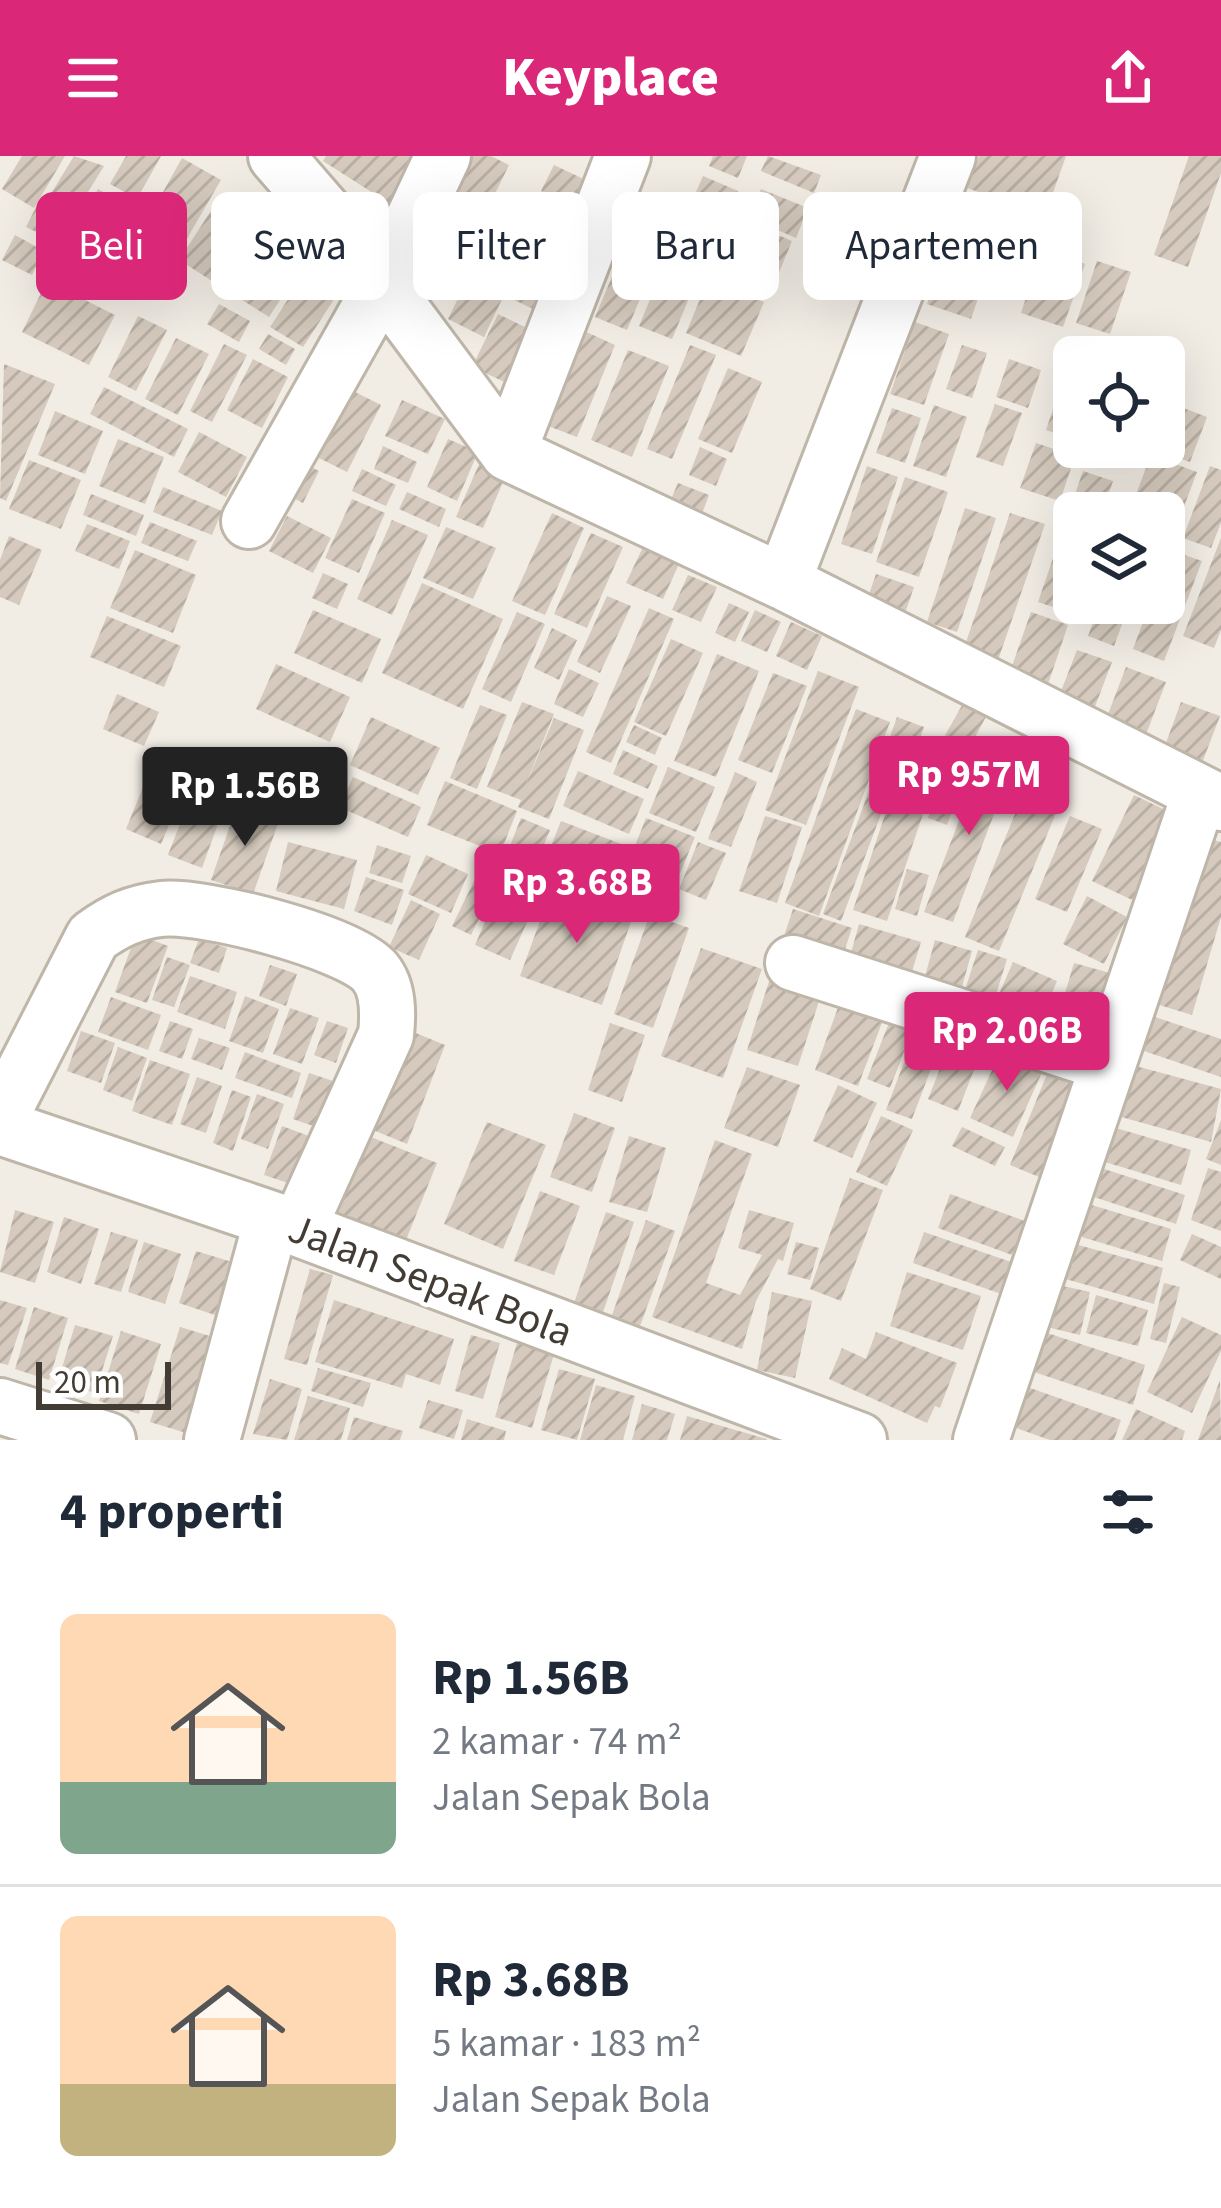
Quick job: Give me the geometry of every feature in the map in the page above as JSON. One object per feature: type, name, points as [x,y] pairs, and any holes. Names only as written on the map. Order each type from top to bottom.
[{"type":"street","points":[[276,156],[308,192]]},
{"type":"street","points":[[389,270],[442,156]]},
{"type":"street","points":[[508,453],[623,156]]},
{"type":"street","points":[[783,582],[948,156]]},
{"type":"street","points":[[389,297],[508,453],[783,582],[1211,798],[1108,1064],[980,1440]]},
{"type":"street","points":[[249,521],[374,300]]},
{"type":"street","points":[[0,1123],[93,937],[119,918],[166,908],[271,927],[351,952],[378,975],[388,1008],[386,1035],[285,1224],[212,1440]]},
{"type":"street","points":[[793,963],[1108,1064]]},
{"type":"street","name":"Jalan Sepak Bola","points":[[0,1123],[285,1224],[859,1440]]},
{"type":"street","points":[[0,1406],[108,1440]]},
{"type":"building","points":[[22,156],[65,156],[44,192],[36,192],[34,208],[2,189]]},
{"type":"building","points":[[74,156],[104,166],[88,192],[52,192]]},
{"type":"building","points":[[126,156],[161,156],[141,192],[124,192],[110,184]]},
{"type":"building","points":[[326,156],[422,156],[401,211],[389,203],[389,192],[371,192],[323,161]]},
{"type":"building","points":[[466,156],[491,156],[509,165],[496,192],[449,192]]},
{"type":"building","points":[[713,156],[747,156],[738,178],[709,166]]},
{"type":"building","points":[[768,156],[821,175],[812,192],[761,171]]},
{"type":"building","points":[[979,156],[1066,156],[1053,192],[967,188]]},
{"type":"building","points":[[1189,156],[1221,156],[1221,173],[1188,267],[1154,255]]},
{"type":"building","points":[[182,158],[221,180],[187,238],[187,192],[163,192]]},
{"type":"building","points":[[554,165],[596,185],[588,201],[588,192],[541,191]]},
{"type":"building","points":[[703,176],[738,191],[738,192],[696,192]]},
{"type":"building","points":[[779,196],[803,206],[796,238],[779,231]]},
{"type":"building","points":[[36,207],[36,232],[26,227]]},
{"type":"building","points":[[211,211],[211,280],[187,265],[187,248]]},
{"type":"building","points":[[15,235],[36,247],[32,275],[2,260]]},
{"type":"building","points":[[779,235],[792,241],[779,272]]},
{"type":"building","points":[[413,250],[413,273],[404,269]]},
{"type":"building","points":[[1097,261],[1131,272],[1110,334],[1076,323]]},
{"type":"building","points":[[612,277],[612,300],[640,300],[627,330],[595,317]]},
{"type":"building","points":[[38,300],[85,300],[115,315],[89,365],[22,332]]},
{"type":"building","points":[[242,300],[280,300],[269,317]]},
{"type":"building","points":[[288,300],[334,300],[303,347],[270,327]]},
{"type":"building","points":[[457,300],[502,300],[484,337],[448,319]]},
{"type":"building","points":[[514,300],[561,300],[552,318]]},
{"type":"building","points":[[650,300],[688,300],[672,339],[639,326]]},
{"type":"building","points":[[700,300],[764,302],[741,356],[686,333]]},
{"type":"building","points":[[928,300],[977,300],[971,319],[927,304]]},
{"type":"building","points":[[1025,300],[1072,300],[1063,327],[1021,313]]},
{"type":"building","points":[[219,304],[250,321],[239,342],[207,324]]},
{"type":"building","points":[[498,314],[537,333],[511,385],[472,367]]},
{"type":"building","points":[[138,316],[167,330],[136,391],[108,377]]},
{"type":"building","points":[[915,322],[949,334],[924,405],[890,394]]},
{"type":"building","points":[[582,330],[615,345],[577,437],[543,424]]},
{"type":"building","points":[[268,334],[295,349],[286,365],[259,349]]},
{"type":"building","points":[[176,338],[209,354],[178,415],[145,399]]},
{"type":"building","points":[[224,344],[247,355],[212,422],[190,411]]},
{"type":"building","points":[[690,345],[716,355],[672,459],[647,449]]},
{"type":"building","points":[[962,345],[987,353],[972,398],[946,389]]},
{"type":"building","points":[[628,350],[669,366],[632,457],[591,440]]},
{"type":"building","points":[[253,359],[288,377],[262,428],[227,410]]},
{"type":"building","points":[[1009,359],[1041,370],[1028,408],[996,397]]},
{"type":"building","points":[[4,364],[55,384],[6,501],[0,498]]},
{"type":"building","points":[[728,368],[762,382],[732,453],[698,439]]},
{"type":"building","points":[[331,380],[381,405],[347,472],[297,447]]},
{"type":"building","points":[[104,387],[188,429],[174,457],[90,414]]},
{"type":"building","points":[[402,400],[445,419],[428,454],[385,436]]},
{"type":"building","points":[[995,404],[1022,413],[1003,466],[976,457]]},
{"type":"building","points":[[934,405],[967,417],[946,477],[913,466]]},
{"type":"building","points":[[892,408],[921,418],[905,463],[876,453]]},
{"type":"building","points":[[1185,409],[1207,417],[1190,462],[1185,460]]},
{"type":"building","points":[[55,411],[103,431],[85,474],[38,455]]},
{"type":"building","points":[[199,432],[247,457],[226,497],[178,472]]},
{"type":"building","points":[[118,439],[164,457],[145,504],[99,486]]},
{"type":"building","points":[[448,439],[478,452],[457,501],[427,487]]},
{"type":"building","points":[[1036,443],[1053,449],[1053,468],[1071,468],[1063,492],[1053,492],[1053,499],[1020,488]]},
{"type":"building","points":[[383,446],[417,462],[408,483],[374,469]]},
{"type":"building","points":[[700,447],[727,459],[716,486],[689,475]]},
{"type":"building","points":[[289,456],[319,471],[303,503],[273,488]]},
{"type":"building","points":[[29,460],[81,480],[61,529],[9,509]]},
{"type":"building","points":[[480,462],[507,473],[483,528],[456,517]]},
{"type":"building","points":[[867,466],[898,477],[872,554],[841,544]]},
{"type":"building","points":[[1210,466],[1221,470],[1221,523],[1211,548],[1185,539]]},
{"type":"building","points":[[1146,468],[1197,472],[1185,504],[1185,492],[1137,492]]},
{"type":"building","points":[[362,469],[396,485],[386,506],[352,491]]},
{"type":"building","points":[[1083,471],[1113,481],[1109,492],[1076,492]]},
{"type":"building","points":[[905,477],[948,492],[919,577],[876,562]]},
{"type":"building","points":[[678,483],[709,495],[697,527],[665,513]]},
{"type":"building","points":[[163,487],[222,511],[212,535],[153,512]]},
{"type":"building","points":[[407,492],[446,509],[439,527],[399,509]]},
{"type":"building","points":[[91,494],[144,515],[136,536],[83,515]]},
{"type":"building","points":[[352,499],[385,513],[359,573],[325,558]]},
{"type":"building","points":[[965,508],[996,518],[957,632],[927,622]]},
{"type":"building","points":[[552,513],[584,528],[545,615],[512,601]]},
{"type":"building","points":[[1010,513],[1045,524],[997,663],[963,651]]},
{"type":"building","points":[[287,516],[331,538],[313,573],[269,551]]},
{"type":"building","points":[[392,520],[428,535],[392,615],[357,599]]},
{"type":"building","points":[[150,522],[197,541],[188,561],[141,543]]},
{"type":"building","points":[[87,524],[130,541],[119,569],[75,551]]},
{"type":"building","points":[[446,527],[496,548],[473,599],[423,578]]},
{"type":"building","points":[[591,533],[623,547],[587,628],[554,614]]},
{"type":"building","points":[[9,536],[42,550],[19,605],[0,597],[0,560]]},
{"type":"building","points":[[1221,538],[1221,630],[1214,648],[1183,636]]},
{"type":"building","points":[[643,547],[679,564],[663,599],[626,583]]},
{"type":"building","points":[[135,550],[196,575],[173,633],[110,608]]},
{"type":"building","points":[[1185,555],[1202,561],[1185,606]]},
{"type":"building","points":[[1053,558],[1053,607],[1038,602]]},
{"type":"building","points":[[323,573],[348,584],[337,609],[312,598]]},
{"type":"building","points":[[876,574],[914,587],[902,622],[864,609]]},
{"type":"building","points":[[688,575],[717,587],[701,622],[672,610]]},
{"type":"building","points":[[422,583],[503,619],[463,709],[382,673]]},
{"type":"building","points":[[607,596],[631,606],[600,673],[577,662]]},
{"type":"building","points":[[729,603],[749,612],[735,642],[715,633]]},
{"type":"building","points":[[649,608],[674,619],[611,763],[586,752]]},
{"type":"building","points":[[313,610],[381,639],[362,683],[294,653]]},
{"type":"building","points":[[755,610],[781,622],[767,652],[741,641]]},
{"type":"building","points":[[517,612],[545,624],[511,702],[482,689]]},
{"type":"building","points":[[1031,612],[1053,620],[1053,624],[1068,625],[1044,696],[1006,683]]},
{"type":"building","points":[[107,616],[181,646],[164,687],[90,657]]},
{"type":"building","points":[[791,622],[822,636],[807,670],[776,656]]},
{"type":"building","points":[[1092,624],[1122,624],[1114,646],[1088,636]]},
{"type":"building","points":[[1142,624],[1178,624],[1164,661],[1133,649]]},
{"type":"building","points":[[552,628],[577,640],[559,680],[534,668]]},
{"type":"building","points":[[671,639],[703,653],[666,736],[634,722]]},
{"type":"building","points":[[1077,650],[1112,662],[1091,717],[1056,704]]},
{"type":"building","points":[[717,654],[759,671],[716,777],[674,761]]},
{"type":"building","points":[[276,664],[350,697],[330,742],[256,709]]},
{"type":"building","points":[[1126,667],[1166,682],[1142,745],[1102,730]]},
{"type":"building","points":[[569,669],[599,683],[583,717],[554,704]]},
{"type":"building","points":[[818,671],[859,687],[806,825],[765,810]]},
{"type":"building","points":[[773,673],[807,686],[772,773],[738,760]]},
{"type":"building","points":[[117,694],[159,712],[144,746],[103,729]]},
{"type":"building","points":[[965,700],[988,713],[967,752],[943,739]]},
{"type":"building","points":[[522,702],[554,714],[523,791],[554,718],[584,730],[549,819],[518,807],[521,800],[487,787]]},
{"type":"building","points":[[1181,702],[1220,716],[1197,776],[1159,762]]},
{"type":"building","points":[[480,705],[507,715],[477,789],[450,778]]},
{"type":"building","points":[[856,709],[890,722],[819,916],[785,903]]},
{"type":"building","points":[[371,717],[440,748],[418,795],[350,765]]},
{"type":"building","points":[[897,717],[924,727],[902,790],[875,780]]},
{"type":"building","points":[[634,725],[662,738],[655,755],[626,742]]},
{"type":"building","points":[[623,750],[658,766],[648,789],[613,774]]},
{"type":"building","points":[[985,753],[1013,764],[953,922],[924,912]]},
{"type":"building","points":[[951,754],[970,761],[947,825],[928,818]]},
{"type":"building","points":[[668,767],[715,787],[696,832],[649,813]]},
{"type":"building","points":[[578,771],[644,799],[629,834],[563,806]]},
{"type":"building","points":[[735,772],[757,782],[731,847],[708,839]]},
{"type":"building","points":[[148,775],[184,789],[161,844],[126,829]]},
{"type":"building","points":[[353,777],[421,807],[408,837],[339,807]]},
{"type":"building","points":[[445,781],[517,811],[500,854],[427,825]]},
{"type":"building","points":[[869,791],[887,798],[841,921],[823,914]]},
{"type":"building","points":[[1134,795],[1188,821],[1147,907],[1092,881]]},
{"type":"building","points":[[190,798],[223,810],[202,868],[168,855]]},
{"type":"building","points":[[1021,799],[1056,813],[999,951],[965,937]]},
{"type":"building","points":[[890,800],[924,811],[887,921],[853,910]]},
{"type":"building","points":[[238,803],[280,818],[253,894],[211,880]]},
{"type":"building","points":[[765,816],[802,827],[777,903],[739,891]]},
{"type":"building","points":[[1070,816],[1102,829],[1067,912],[1035,899]]},
{"type":"building","points":[[521,818],[550,830],[535,867],[506,856]]},
{"type":"building","points":[[646,818],[695,837],[671,895],[623,876]]},
{"type":"building","points":[[561,821],[629,847],[612,888],[545,861]]},
{"type":"building","points":[[1203,837],[1221,842],[1221,917],[1192,1015],[1153,1003]]},
{"type":"building","points":[[288,842],[357,860],[344,909],[276,891]]},
{"type":"building","points":[[698,842],[726,853],[706,900],[679,889]]},
{"type":"building","points":[[377,845],[411,856],[402,883],[369,873]]},
{"type":"building","points":[[426,855],[468,874],[451,913],[408,894]]},
{"type":"building","points":[[482,865],[501,874],[471,935],[452,926]]},
{"type":"building","points":[[907,869],[929,875],[917,916],[895,909]]},
{"type":"building","points":[[506,873],[542,889],[510,960],[475,945]]},
{"type":"building","points":[[366,877],[404,890],[392,925],[354,911]]},
{"type":"building","points":[[552,888],[633,916],[602,1005],[520,976]]},
{"type":"building","points":[[1087,896],[1127,917],[1104,964],[1063,944]]},
{"type":"building","points":[[411,900],[440,914],[419,960],[389,947]]},
{"type":"building","points":[[793,909],[852,928],[837,973],[778,954]]},
{"type":"building","points":[[650,914],[689,928],[653,1028],[614,1014]]},
{"type":"building","points":[[859,924],[921,942],[907,988],[846,971]]},
{"type":"building","points":[[136,934],[168,946],[147,1003],[115,992]]},
{"type":"building","points":[[199,939],[227,948],[219,973],[190,963]]},
{"type":"building","points":[[935,940],[972,951],[958,1001],[921,991]]},
{"type":"building","points":[[701,948],[762,969],[723,1078],[661,1056]]},
{"type":"building","points":[[978,950],[1007,959],[989,1017],[1013,962],[1057,981],[1033,1036],[959,1008]]},
{"type":"building","points":[[167,957],[190,965],[174,1007],[152,1000]]},
{"type":"building","points":[[1074,963],[1114,974],[1094,1046],[1053,1034]]},
{"type":"building","points":[[270,965],[297,974],[286,1006],[259,996]]},
{"type":"building","points":[[772,972],[823,989],[798,1066],[747,1050]]},
{"type":"building","points":[[190,976],[237,992],[225,1029],[177,1012]]},
{"type":"building","points":[[245,996],[279,1009],[263,1053],[229,1041]]},
{"type":"building","points":[[111,997],[161,1015],[148,1050],[98,1032]]},
{"type":"building","points":[[842,997],[886,1012],[858,1086],[815,1070]]},
{"type":"building","points":[[290,1008],[319,1018],[302,1064],[273,1054]]},
{"type":"building","points":[[894,1010],[917,1018],[890,1088],[867,1079]]},
{"type":"building","points":[[1149,1015],[1221,1039],[1221,1077],[1138,1049]]},
{"type":"building","points":[[170,1021],[193,1029],[182,1059],[159,1051]]},
{"type":"building","points":[[327,1021],[348,1028],[336,1063],[314,1055]]},
{"type":"building","points":[[610,1023],[645,1035],[622,1102],[588,1090]]},
{"type":"building","points":[[919,1023],[945,1032],[912,1119],[886,1110]]},
{"type":"building","points":[[406,1029],[445,1045],[407,1144],[368,1128]]},
{"type":"building","points":[[81,1031],[115,1043],[101,1083],[67,1071]]},
{"type":"building","points":[[199,1038],[230,1048],[222,1070],[191,1059]]},
{"type":"building","points":[[952,1038],[982,1049],[958,1111],[928,1099]]},
{"type":"building","points":[[118,1047],[147,1058],[132,1101],[103,1090]]},
{"type":"building","points":[[1001,1051],[1043,1070],[1013,1137],[970,1118]]},
{"type":"building","points":[[245,1052],[301,1073],[292,1098],[235,1078]]},
{"type":"building","points":[[150,1060],[190,1074],[172,1125],[132,1111]]},
{"type":"building","points":[[1121,1062],[1221,1089],[1211,1142],[1107,1113]]},
{"type":"building","points":[[747,1067],[800,1085],[778,1147],[724,1128]]},
{"type":"building","points":[[1049,1069],[1078,1081],[1039,1177],[1010,1165]]},
{"type":"building","points":[[309,1073],[333,1081],[316,1127],[293,1119]]},
{"type":"building","points":[[197,1077],[222,1086],[206,1133],[180,1124]]},
{"type":"building","points":[[838,1085],[877,1103],[852,1158],[813,1141]]},
{"type":"building","points":[[232,1090],[251,1097],[233,1151],[213,1143]]},
{"type":"building","points":[[257,1094],[284,1104],[268,1149],[241,1139]]},
{"type":"building","points":[[574,1113],[615,1128],[592,1192],[550,1177]]},
{"type":"building","points":[[881,1116],[913,1130],[887,1186],[856,1172]]},
{"type":"building","points":[[1221,1120],[1221,1165],[1206,1159]]},
{"type":"building","points":[[487,1122],[546,1145],[503,1249],[444,1224]]},
{"type":"building","points":[[282,1126],[309,1136],[291,1184],[264,1175]]},
{"type":"building","points":[[962,1127],[1005,1147],[995,1166],[952,1146]]},
{"type":"building","points":[[1116,1128],[1191,1150],[1181,1185],[1105,1162]]},
{"type":"building","points":[[363,1134],[437,1163],[406,1240],[333,1211]]},
{"type":"building","points":[[629,1136],[666,1148],[647,1212],[609,1202]]},
{"type":"building","points":[[715,1140],[752,1154],[706,1283],[740,1295],[762,1255],[738,1248],[749,1210],[794,1223],[783,1261],[778,1259],[756,1301],[742,1349],[652,1317]]},
{"type":"building","points":[[1101,1168],[1185,1195],[1176,1224],[1091,1196]]},
{"type":"building","points":[[1208,1168],[1221,1172],[1221,1231],[1191,1220]]},
{"type":"building","points":[[850,1178],[883,1190],[841,1301],[810,1289]]},
{"type":"building","points":[[540,1191],[580,1206],[554,1275],[514,1261]]},
{"type":"building","points":[[950,1194],[1025,1221],[1012,1255],[938,1228]]},
{"type":"building","points":[[1085,1203],[1171,1229],[1162,1261],[1075,1235]]},
{"type":"building","points":[[15,1210],[54,1222],[35,1283],[0,1272]]},
{"type":"building","points":[[606,1212],[634,1222],[602,1315],[573,1306]]},
{"type":"building","points":[[64,1217],[99,1229],[81,1284],[47,1272]]},
{"type":"building","points":[[646,1220],[675,1231],[640,1326],[612,1315]]},
{"type":"building","points":[[111,1232],[138,1240],[121,1292],[94,1284]]},
{"type":"building","points":[[924,1232],[1014,1263],[1004,1295],[913,1263]]},
{"type":"building","points":[[1192,1234],[1221,1247],[1221,1279],[1180,1260]]},
{"type":"building","points":[[144,1242],[181,1254],[165,1304],[128,1292]]},
{"type":"building","points":[[796,1242],[819,1248],[810,1280],[787,1274]]},
{"type":"building","points":[[1071,1243],[1163,1268],[1154,1304],[1062,1278]]},
{"type":"building","points":[[196,1251],[232,1262],[215,1315],[179,1303]]},
{"type":"building","points":[[310,1269],[333,1275],[307,1365],[284,1359]]},
{"type":"building","points":[[907,1272],[981,1296],[963,1350],[890,1326]]},
{"type":"building","points":[[1164,1283],[1180,1287],[1166,1343],[1150,1339]]},
{"type":"building","points":[[1054,1284],[1090,1292],[1080,1335],[1043,1326]]},
{"type":"building","points":[[772,1292],[812,1301],[795,1378],[757,1370]]},
{"type":"building","points":[[1096,1295],[1148,1310],[1138,1346],[1086,1333]]},
{"type":"building","points":[[0,1300],[27,1308],[8,1365],[0,1363]]},
{"type":"building","points":[[334,1300],[454,1339],[440,1385],[406,1374],[402,1388],[315,1362]]},
{"type":"building","points":[[34,1307],[68,1318],[49,1380],[15,1369]]},
{"type":"building","points":[[1182,1317],[1221,1335],[1221,1351],[1192,1413],[1147,1392]]},
{"type":"building","points":[[75,1325],[113,1336],[95,1393],[58,1381]]},
{"type":"building","points":[[180,1327],[223,1340],[193,1435],[150,1422]]},
{"type":"building","points":[[121,1331],[161,1344],[139,1414],[99,1401]]},
{"type":"building","points":[[1041,1331],[1145,1365],[1133,1405],[1028,1370]]},
{"type":"building","points":[[876,1332],[957,1363],[940,1408],[935,1406],[927,1423],[829,1379],[842,1348],[866,1359]]},
{"type":"building","points":[[471,1335],[500,1343],[483,1399],[455,1391]]},
{"type":"building","points":[[517,1343],[554,1354],[532,1428],[495,1417]]},
{"type":"building","points":[[318,1368],[371,1383],[363,1407],[311,1391]]},
{"type":"building","points":[[559,1369],[595,1379],[577,1440],[541,1430]]},
{"type":"building","points":[[270,1379],[302,1389],[287,1440],[253,1434]]},
{"type":"building","points":[[1220,1380],[1221,1440],[1198,1440]]},
{"type":"building","points":[[1016,1383],[1121,1420],[1114,1440],[1050,1440],[1002,1423]]},
{"type":"building","points":[[596,1385],[635,1396],[623,1440],[580,1440]]},
{"type":"building","points":[[308,1396],[350,1408],[341,1440],[294,1440]]},
{"type":"building","points":[[428,1400],[463,1410],[454,1439],[419,1428]]},
{"type":"building","points":[[642,1404],[675,1414],[667,1440],[632,1440]]},
{"type":"building","points":[[1136,1409],[1185,1431],[1182,1440],[1122,1440]]},
{"type":"building","points":[[687,1416],[767,1439],[680,1440]]},
{"type":"building","points":[[354,1417],[403,1431],[400,1440],[347,1440]]},
{"type":"building","points":[[467,1419],[506,1431],[504,1440],[461,1440]]}]
